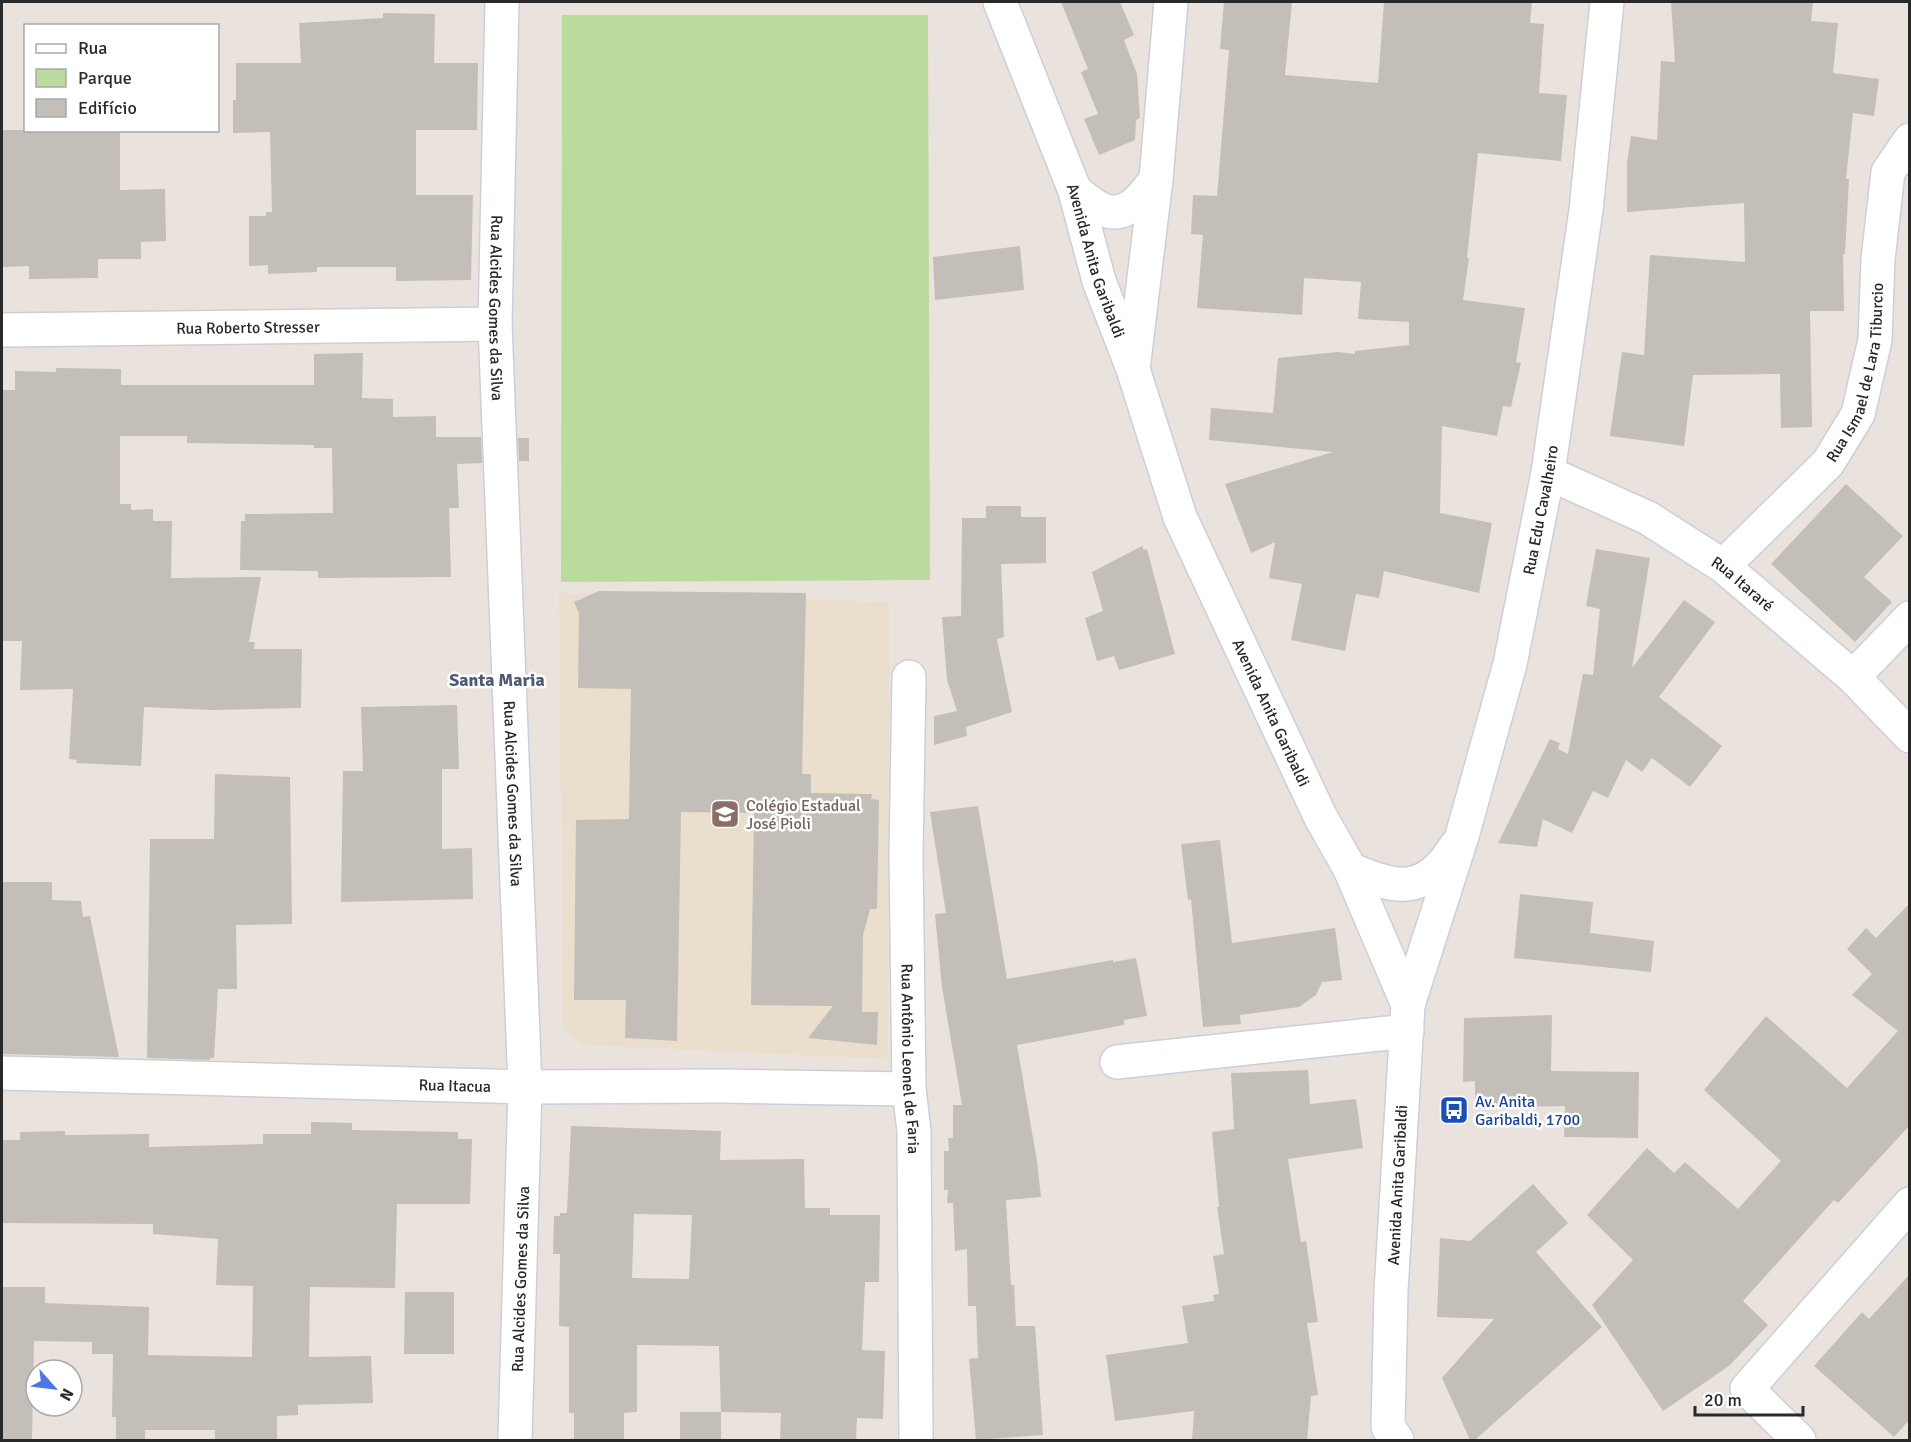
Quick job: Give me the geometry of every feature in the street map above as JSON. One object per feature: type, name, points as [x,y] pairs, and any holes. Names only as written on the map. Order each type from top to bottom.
[{"type":"street","name":"Rua Alcides Gomes da Silva","points":[[502,2],[495,324],[525,1087],[515,1440]]},
{"type":"street","name":"Avenida Anita Garibaldi","points":[[1000,2],[1075,192],[1099,281],[1133,369],[1180,517],[1320,816],[1350,869],[1407,1018],[1391,1291],[1389,1436]]},
{"type":"street","points":[[1133,369],[1156,179],[1171,2]]},
{"type":"street","name":"Rua Edu Cavalheiro","points":[[1407,1018],[1462,836],[1510,664],[1548,473],[1586,210],[1607,2]]},
{"type":"street","name":"Rua Ismael de Lara Tiburcio","points":[[1723,566],[1828,463],[1858,414],[1875,340],[1878,259],[1888,172],[1910,140]]},
{"type":"street","points":[[1075,192],[1105,211],[1117,212],[1138,202],[1156,179]]},
{"type":"street","name":"Rua Roberto Stresser","points":[[2,330],[495,324]]},
{"type":"street","name":"Rua Itararé","points":[[1548,473],[1648,519],[1723,566],[1853,677],[1910,736]]},
{"type":"street","points":[[1853,677],[1910,618]]},
{"type":"street","name":"Rua Antônio Leonel de Faria","points":[[909,677],[906,855],[909,1089],[915,1131],[916,1440]]},
{"type":"street","points":[[1350,869],[1391,884],[1416,882],[1430,875],[1444,863],[1462,836]]},
{"type":"street","points":[[1117,1062],[1407,1018]]},
{"type":"street","name":"Rua Itacua","points":[[2,1073],[525,1087],[721,1086],[909,1089]]},
{"type":"street","points":[[1799,1440],[1747,1389],[1910,1204]]},
{"type":"shaded area","name":"Colégio Estadual José Pioli","points":[[559,593],[889,602],[888,1059],[586,1045],[569,1036],[563,1025]]},
{"type":"green space","points":[[562,15],[928,15],[930,580],[561,582]]},
{"type":"building","points":[[1061,2],[1120,2],[1134,35],[1124,40],[1137,74],[1140,118],[1136,120],[1135,140],[1099,155],[1084,119],[1098,114],[1081,72],[1088,69]]},
{"type":"building","points":[[1224,2],[1292,2],[1285,75],[1378,83],[1384,2],[1532,2],[1530,23],[1544,24],[1539,93],[1567,95],[1561,161],[1478,153],[1463,300],[1525,308],[1516,362],[1521,363],[1511,407],[1503,406],[1497,436],[1442,426],[1440,513],[1492,523],[1479,593],[1384,571],[1379,598],[1356,594],[1345,651],[1291,640],[1302,584],[1269,578],[1275,542],[1251,553],[1225,484],[1333,452],[1209,440],[1211,408],[1273,413],[1278,358],[1337,352],[1355,354],[1355,351],[1409,345],[1409,322],[1358,319],[1361,282],[1304,278],[1302,315],[1197,308],[1203,235],[1191,234],[1193,195],[1217,196],[1229,50],[1220,49]]},
{"type":"building","points":[[1671,2],[1813,2],[1811,21],[1838,23],[1833,73],[1879,79],[1874,116],[1853,113],[1846,179],[1849,179],[1845,254],[1843,254],[1844,311],[1810,311],[1812,427],[1781,428],[1780,374],[1693,375],[1684,446],[1610,436],[1622,352],[1644,355],[1650,255],[1745,262],[1744,203],[1627,212],[1627,163],[1631,136],[1657,140],[1661,61],[1675,62]]},
{"type":"building","points":[[383,13],[435,14],[434,63],[478,63],[477,130],[416,130],[416,195],[473,195],[471,280],[396,281],[396,267],[317,267],[317,272],[268,274],[268,265],[249,266],[249,216],[266,216],[266,212],[272,212],[270,132],[233,133],[236,63],[301,63],[299,23],[383,18]]},
{"type":"building","points":[[2,130],[120,132],[120,190],[165,189],[166,241],[141,242],[141,259],[98,259],[98,278],[29,279],[29,266],[2,267]]},
{"type":"building","points":[[1020,246],[1024,290],[935,300],[933,257]]},
{"type":"building","points":[[363,353],[362,398],[393,399],[393,417],[436,416],[436,437],[481,437],[482,463],[457,464],[459,508],[449,508],[451,577],[318,578],[318,571],[240,570],[241,521],[245,521],[245,514],[333,513],[332,448],[314,448],[314,445],[187,443],[187,436],[120,436],[120,504],[131,504],[131,510],[153,509],[153,521],[172,521],[171,578],[261,577],[249,642],[255,642],[254,649],[302,649],[301,708],[213,710],[144,707],[141,766],[76,763],[77,760],[69,759],[73,689],[20,690],[22,641],[2,641],[2,390],[15,390],[15,371],[56,372],[56,368],[121,369],[121,385],[314,385],[314,354]]},
{"type":"building","points":[[518,438],[529,438],[529,461],[519,461]]},
{"type":"building","points":[[1846,484],[1903,536],[1864,577],[1892,602],[1855,642],[1771,564]]},
{"type":"building","points":[[986,506],[1021,506],[1021,517],[1046,517],[1046,563],[1001,564],[1004,637],[997,639],[1012,712],[966,727],[967,736],[934,745],[934,716],[957,711],[947,680],[942,617],[961,616],[962,518],[986,518]]},
{"type":"building","points":[[1142,546],[1144,550],[1147,549],[1175,654],[1119,670],[1114,656],[1097,661],[1085,618],[1103,611],[1092,572]]},
{"type":"building","points":[[1596,549],[1650,558],[1632,668],[1684,600],[1715,622],[1659,697],[1722,746],[1690,787],[1652,758],[1642,772],[1626,760],[1608,798],[1593,791],[1572,833],[1543,819],[1537,847],[1498,843],[1550,739],[1560,743],[1558,749],[1568,754],[1583,674],[1593,675],[1600,609],[1586,606]]},
{"type":"building","name":"Colégio Estadual José Pioli","points":[[599,591],[806,593],[802,774],[811,774],[811,793],[872,794],[871,799],[879,800],[877,909],[870,909],[863,935],[862,1012],[878,1012],[877,1045],[808,1038],[833,1006],[751,1005],[754,813],[681,812],[677,1041],[625,1038],[626,1000],[574,1000],[576,820],[629,819],[631,689],[578,688],[579,613],[574,602]]},
{"type":"building","points":[[457,705],[459,769],[442,769],[442,849],[472,848],[473,899],[341,902],[343,771],[363,771],[361,707]]},
{"type":"building","points":[[215,774],[290,777],[292,924],[236,925],[237,989],[218,989],[214,1058],[210,1060],[147,1058],[150,839],[214,839]]},
{"type":"building","points":[[978,806],[1007,979],[1136,958],[1147,1016],[1124,1020],[1124,1025],[1017,1045],[1041,1197],[1006,1200],[1011,1285],[1014,1285],[1016,1326],[1035,1326],[1043,1435],[976,1440],[969,1359],[978,1358],[976,1306],[968,1306],[967,1249],[955,1251],[953,1203],[947,1203],[948,1190],[944,1190],[944,1151],[949,1151],[948,1138],[953,1138],[953,1105],[962,1105],[942,987],[935,914],[946,913],[930,812]]},
{"type":"building","points":[[1220,840],[1232,943],[1335,928],[1342,980],[1322,982],[1316,995],[1299,1007],[1240,1015],[1241,1024],[1203,1027],[1191,899],[1188,900],[1181,844]]},
{"type":"building","points":[[2,882],[52,882],[52,900],[81,901],[83,917],[90,916],[119,1057],[2,1054]]},
{"type":"building","points":[[1520,894],[1593,902],[1590,933],[1654,941],[1651,972],[1514,958]]},
{"type":"building","points":[[1910,903],[1910,1125],[1838,1203],[1834,1200],[1743,1301],[1768,1325],[1729,1366],[1663,1411],[1592,1305],[1633,1260],[1587,1215],[1647,1148],[1674,1173],[1685,1162],[1738,1209],[1781,1161],[1704,1090],[1766,1016],[1847,1088],[1898,1031],[1852,995],[1872,974],[1847,949],[1866,928],[1876,938]]},
{"type":"building","points":[[1552,1015],[1551,1071],[1639,1072],[1638,1138],[1564,1137],[1565,1106],[1475,1108],[1475,1081],[1463,1082],[1464,1018]]},
{"type":"building","points":[[1308,1070],[1310,1104],[1356,1099],[1363,1148],[1288,1159],[1301,1242],[1306,1241],[1318,1322],[1307,1323],[1318,1395],[1311,1396],[1307,1440],[1192,1440],[1194,1411],[1115,1421],[1106,1355],[1188,1343],[1182,1306],[1214,1301],[1213,1295],[1219,1294],[1213,1256],[1224,1254],[1217,1207],[1219,1207],[1212,1132],[1234,1129],[1231,1073]]},
{"type":"building","points":[[311,1122],[352,1123],[352,1130],[458,1132],[458,1139],[472,1139],[470,1204],[397,1204],[395,1288],[310,1287],[309,1357],[371,1356],[373,1403],[298,1405],[298,1415],[277,1416],[277,1440],[215,1440],[215,1430],[145,1430],[145,1440],[116,1440],[116,1417],[112,1417],[113,1354],[92,1354],[92,1342],[34,1341],[34,1358],[24,1358],[24,1418],[32,1418],[32,1440],[2,1440],[2,1287],[45,1287],[45,1303],[149,1307],[148,1355],[252,1357],[253,1286],[216,1285],[218,1239],[153,1234],[153,1224],[2,1223],[2,1140],[20,1140],[20,1132],[65,1131],[65,1135],[149,1134],[149,1147],[263,1144],[263,1134],[311,1134]]},
{"type":"building","points":[[571,1126],[721,1131],[720,1160],[804,1159],[805,1208],[830,1208],[830,1215],[880,1215],[879,1282],[865,1282],[862,1350],[885,1351],[883,1419],[857,1418],[856,1440],[780,1440],[781,1413],[721,1412],[719,1346],[637,1345],[637,1412],[624,1413],[624,1440],[574,1440],[574,1413],[569,1413],[569,1327],[559,1326],[560,1254],[553,1254],[554,1216],[567,1213]],"holes":[[[634,1214],[692,1215],[689,1279],[632,1278]]]},
{"type":"building","points":[[1533,1184],[1568,1223],[1536,1252],[1602,1327],[1475,1440],[1470,1440],[1442,1378],[1494,1319],[1437,1317],[1440,1238],[1470,1241]]},
{"type":"building","points":[[1910,1274],[1910,1419],[1894,1437],[1814,1366],[1862,1312],[1869,1319]]},
{"type":"building","points":[[405,1292],[454,1292],[454,1354],[404,1354]]},
{"type":"building","points":[[680,1412],[721,1412],[721,1440],[680,1440]]},
{"type":"place","name":"Colégio Estadual José Pioli","points":[[725,814]]},
{"type":"place","name":"Av. Anita Garibaldi, 1700","points":[[1454,1110]]},
{"type":"district","name":"Santa Maria","points":[[497,680]]}]
